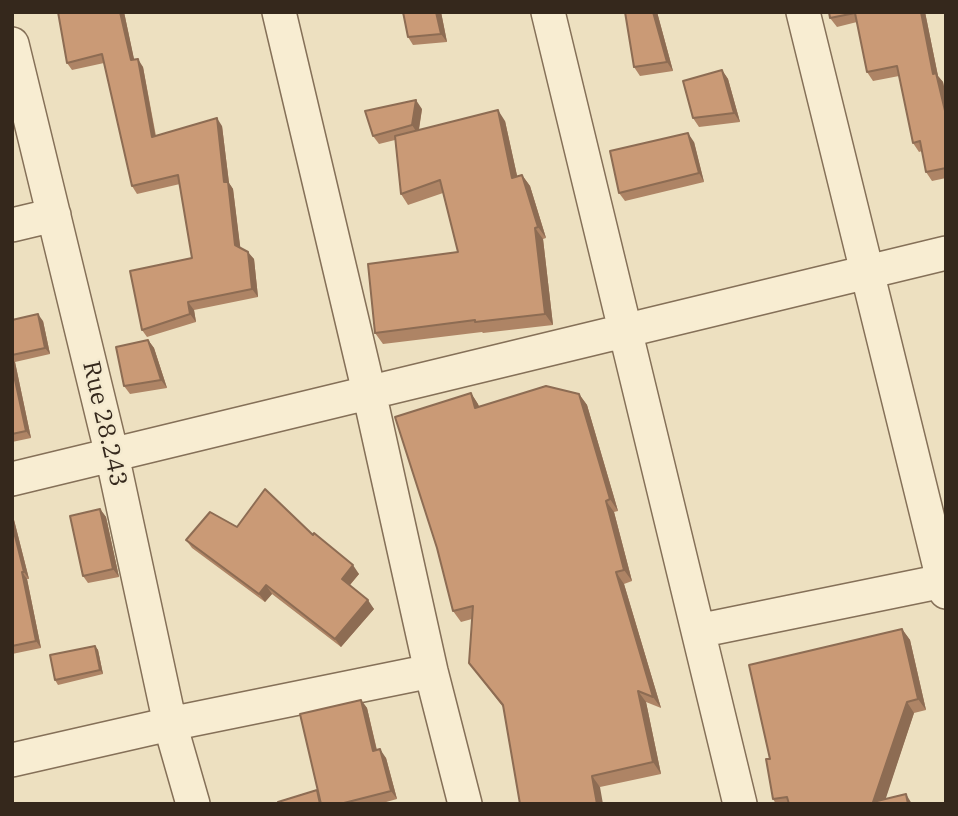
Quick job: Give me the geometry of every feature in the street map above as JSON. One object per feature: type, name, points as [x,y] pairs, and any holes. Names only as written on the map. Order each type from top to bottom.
[{"type":"street","points":[[279,12],[369,392],[431,671],[465,804]]},
{"type":"street","points":[[548,12],[740,804]]},
{"type":"street","points":[[698,632],[944,586],[803,12]]},
{"type":"street","name":"Rue 28.243","points":[[12,44],[112,454],[170,724],[193,804]]},
{"type":"street","points":[[12,225],[54,215]]},
{"type":"street","points":[[12,479],[946,253]]},
{"type":"street","points":[[12,760],[170,724],[431,671]]},
{"type":"building","points":[[58,12],[120,12],[131,60],[138,59],[152,137],[217,118],[235,245],[248,252],[252,289],[188,302],[190,314],[142,330],[130,271],[192,258],[178,175],[132,186],[102,54],[67,63]]},
{"type":"building","points":[[403,12],[436,12],[441,34],[408,37]]},
{"type":"building","points":[[625,12],[653,12],[667,62],[634,67]]},
{"type":"building","points":[[829,12],[921,12],[933,74],[936,73],[946,115],[946,168],[926,172],[920,141],[913,143],[897,66],[867,72],[855,13],[830,18]]},
{"type":"building","points":[[722,70],[734,113],[693,118],[683,81]]},
{"type":"building","points":[[416,100],[412,125],[373,136],[365,111]]},
{"type":"building","points":[[498,110],[512,178],[522,175],[538,227],[535,228],[545,314],[375,333],[368,264],[458,252],[440,180],[401,194],[395,136]]},
{"type":"building","points":[[688,133],[699,173],[619,193],[610,151]]},
{"type":"building","points":[[38,314],[45,348],[12,355],[12,320]]},
{"type":"building","points":[[148,340],[161,380],[124,386],[116,347]]},
{"type":"building","points":[[12,366],[26,431],[12,434]]},
{"type":"building","points":[[546,386],[579,394],[610,499],[606,501],[624,570],[616,572],[653,697],[638,691],[653,762],[592,776],[597,804],[520,804],[503,705],[469,663],[473,606],[453,611],[437,548],[395,417],[471,393],[475,408]]},
{"type":"building","points":[[265,489],[313,535],[314,533],[353,565],[342,579],[368,600],[335,639],[266,585],[259,594],[186,540],[210,512],[237,527]]},
{"type":"building","points":[[100,509],[113,569],[83,576],[70,516]]},
{"type":"building","points":[[12,524],[24,572],[36,641],[12,646]]},
{"type":"building","points":[[902,629],[918,699],[907,702],[873,802],[906,794],[908,804],[789,804],[787,797],[773,799],[766,759],[770,759],[749,665]]},
{"type":"building","points":[[95,646],[100,670],[55,680],[50,655]]},
{"type":"building","points":[[361,700],[373,751],[380,749],[391,791],[340,804],[321,804],[300,714]]},
{"type":"building","points":[[317,790],[320,804],[278,804],[278,802]]}]
